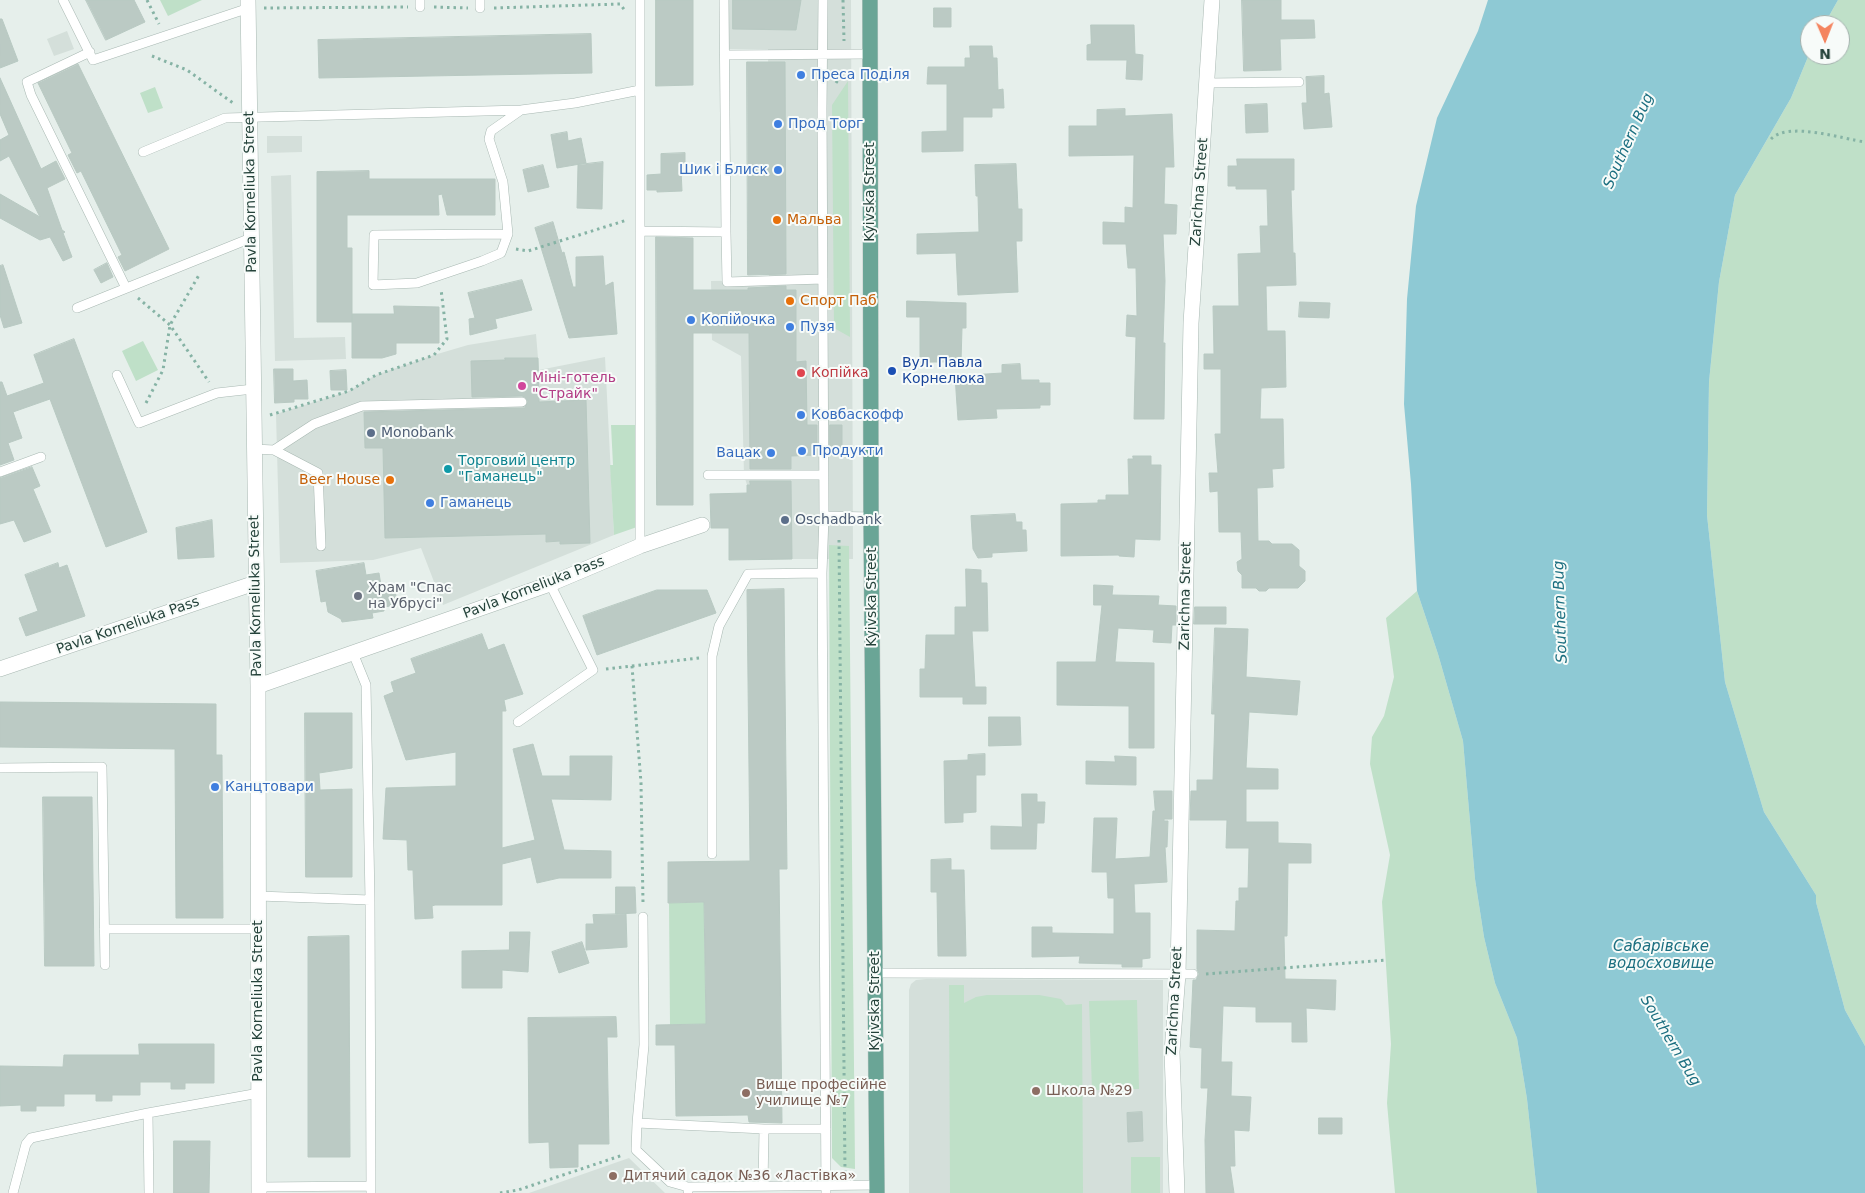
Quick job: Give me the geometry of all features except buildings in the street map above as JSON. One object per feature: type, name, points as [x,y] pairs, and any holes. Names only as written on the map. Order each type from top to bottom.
[{"type":"main road","name":"Kyivska Street","points":[[870,0],[871,517],[877,1189]]},
{"type":"street","name":"Zarichna Street","points":[[1177,1193],[1172,1052],[1185,974],[1191,323],[1212,0]]},
{"type":"street","name":"Pavla Korneliuka Street","points":[[248,4],[258,686],[259,1190]]},
{"type":"street","name":"Pavla Korneliuka Pass","points":[[258,686],[550,584],[640,546],[702,525]]},
{"type":"street","name":"Pavla Korneliuka Pass","points":[[0,669],[255,583]]},
{"type":"lane","points":[[63,0],[93,60],[164,36],[248,4]]},
{"type":"lane","points":[[640,0],[640,546]]},
{"type":"lane","points":[[724,0],[728,282],[823,279]]},
{"type":"lane","points":[[823,0],[824,516],[822,573],[826,1189]]},
{"type":"lane","points":[[90,52],[27,82],[31,95],[126,288]]},
{"type":"lane","points":[[725,55],[870,54]]},
{"type":"lane","points":[[1207,83],[1299,82]]},
{"type":"lane","points":[[143,152],[225,118],[521,110],[575,103],[640,90]]},
{"type":"lane","points":[[508,234],[374,235],[373,285],[417,283],[482,262],[501,253],[508,234],[503,182],[489,139],[491,131],[521,110]]},
{"type":"lane","points":[[640,231],[726,232]]},
{"type":"lane","points":[[77,308],[251,238]]},
{"type":"lane","points":[[117,375],[139,423],[217,393],[253,388]]},
{"type":"lane","points":[[274,450],[314,424],[362,406],[522,402]]},
{"type":"lane","points":[[254,449],[274,450],[318,473],[321,546]]},
{"type":"lane","points":[[0,472],[41,457]]},
{"type":"lane","points":[[708,475],[823,475]]},
{"type":"lane","points":[[824,516],[871,517]]},
{"type":"lane","points":[[712,854],[712,656],[719,626],[748,574],[822,573]]},
{"type":"lane","points":[[518,722],[593,670],[550,584]]},
{"type":"lane","points":[[259,1190],[371,1189],[370,900],[366,685],[353,653]]},
{"type":"lane","points":[[0,768],[102,767],[105,965]]},
{"type":"lane","points":[[258,896],[370,900]]},
{"type":"lane","points":[[643,916],[644,1045],[636,1150],[670,1182],[688,1190],[738,1190],[764,1186],[826,1189],[845,1186],[877,1189]]},
{"type":"lane","points":[[104,929],[258,929]]},
{"type":"lane","points":[[875,973],[1185,974]]},
{"type":"lane","points":[[13,1193],[26,1144],[31,1138],[148,1113],[259,1093]]},
{"type":"lane","points":[[148,1113],[149,1193]]},
{"type":"lane","points":[[637,1123],[764,1129],[826,1129]]},
{"type":"lane","points":[[764,1129],[764,1186]]},
{"type":"path","points":[[147,0],[164,36]]},
{"type":"path","points":[[592,0],[595,5]]},
{"type":"path","points":[[248,4],[620,4],[640,28]]},
{"type":"path","points":[[131,47],[186,70],[250,116]]},
{"type":"path","points":[[1771,139],[1775,134],[1797,131],[1821,133],[1865,142]]},
{"type":"path","points":[[503,247],[528,251],[624,220],[640,219]]},
{"type":"path","points":[[136,416],[146,404],[163,370],[170,325],[212,254]]},
{"type":"path","points":[[253,418],[276,414],[349,391],[376,375],[434,355],[447,339],[440,276]]},
{"type":"path","points":[[126,288],[170,325],[217,393]]},
{"type":"path","points":[[824,516],[839,539],[845,1186]]},
{"type":"path","points":[[593,670],[712,656]]},
{"type":"path","points":[[632,666],[641,783],[643,916]]},
{"type":"path","points":[[1185,974],[1386,960]]},
{"type":"path","points":[[500,1193],[518,1190],[636,1150]]},
{"type":"shaded area","points":[[724,0],[851,0],[853,559],[792,559],[747,485],[744,475],[741,356],[712,340],[711,281],[769,280],[768,49],[725,49]]},
{"type":"shaded area","points":[[67,31],[74,49],[54,56],[47,39]]},
{"type":"shaded area","points":[[267,136],[302,136],[302,152],[267,153]]},
{"type":"shaded area","points":[[291,175],[294,338],[345,337],[346,359],[275,361],[271,176]]},
{"type":"shaded area","points":[[536,334],[539,370],[605,357],[614,535],[443,605],[421,548],[373,560],[280,563],[276,414],[349,391],[376,375],[434,355],[468,345]]},
{"type":"shaded area","name":"Школа №29","points":[[916,980],[1163,980],[1163,1193],[909,1193],[909,990],[911,984]]},
{"type":"shaded area","name":"Дитячий садок №36 «Ластівка»","points":[[629,1158],[665,1193],[529,1193]]},
{"type":"green space","points":[[160,0],[202,0],[168,16]]},
{"type":"green space","points":[[1838,0],[1865,0],[1865,1046],[1845,1010],[1816,902],[1816,895],[1764,812],[1725,682],[1707,515],[1709,382],[1719,282],[1735,195],[1791,98],[1805,65],[1850,65],[1850,15],[1830,15]]},
{"type":"green space","points":[[848,81],[850,337],[834,328],[832,105]]},
{"type":"green space","points":[[155,87],[163,108],[148,113],[140,93]]},
{"type":"green space","points":[[143,341],[158,370],[136,381],[122,351]]},
{"type":"green space","points":[[611,425],[637,425],[637,527],[614,535],[610,465],[613,465]]},
{"type":"green space","points":[[829,545],[849,546],[855,1169],[841,1167],[832,1158]]},
{"type":"green space","points":[[1417,591],[1438,654],[1463,741],[1475,879],[1484,937],[1495,983],[1517,1038],[1527,1099],[1537,1193],[1395,1193],[1387,1103],[1391,1044],[1382,902],[1390,855],[1370,764],[1372,737],[1384,716],[1394,677],[1386,618]]},
{"type":"green space","points":[[704,902],[706,1024],[670,1025],[669,903]]},
{"type":"green space","points":[[949,985],[964,985],[964,1003],[976,997],[987,995],[1039,995],[1061,999],[1066,1005],[1082,1004],[1083,1193],[950,1193]]},
{"type":"green space","points":[[1137,1000],[1139,1089],[1092,1090],[1089,1001]]},
{"type":"green space","points":[[1131,1157],[1160,1157],[1160,1193],[1131,1193]]},
{"type":"water","name":"Сабарівське водосховище","points":[[1488,0],[1838,0],[1830,15],[1800,15],[1800,65],[1805,65],[1791,98],[1735,195],[1719,282],[1709,382],[1707,515],[1725,682],[1764,812],[1816,895],[1816,902],[1845,1010],[1865,1046],[1865,1193],[1537,1193],[1527,1099],[1517,1038],[1495,983],[1484,937],[1475,879],[1463,741],[1438,654],[1417,591],[1404,404],[1407,299],[1416,206],[1437,118],[1478,31]]},
{"type":"place","name":"Преса Поділя","points":[[801,75]]},
{"type":"place","name":"Прод Торг","points":[[778,124]]},
{"type":"place","name":"Шик і Блиск","points":[[778,170]]},
{"type":"place","name":"Мальва","points":[[777,220]]},
{"type":"place","name":"Спорт Паб","points":[[790,301]]},
{"type":"place","name":"Копійочка","points":[[691,320]]},
{"type":"place","name":"Пузя","points":[[790,327]]},
{"type":"place","name":"Вул. Павла Корнелюка","points":[[892,371]]},
{"type":"place","name":"Копійка","points":[[801,373]]},
{"type":"place","name":"Міні-готель \"Страйк\"","points":[[522,386]]},
{"type":"place","name":"Ковбаскофф","points":[[801,415]]},
{"type":"place","name":"Monobank","points":[[371,433]]},
{"type":"place","name":"Продукти","points":[[802,451]]},
{"type":"place","name":"Вацак","points":[[771,453]]},
{"type":"place","name":"Торговий центр \"Гаманець\"","points":[[448,469]]},
{"type":"place","name":"Beer House","points":[[390,480]]},
{"type":"place","name":"Гаманець","points":[[430,503]]},
{"type":"place","name":"Oschadbank","points":[[785,520]]},
{"type":"place","name":"Храм \"Спас на Убрусі\"","points":[[358,596]]},
{"type":"place","name":"Канцтовари","points":[[215,787]]},
{"type":"place","name":"Школа №29","points":[[1036,1091]]},
{"type":"place","name":"Вище професійне училище №7","points":[[746,1093]]},
{"type":"place","name":"Дитячий садок №36 «Ластівка»","points":[[613,1176]]},
{"type":"water label","name":"Southern Bug","points":[[1629,141]]},
{"type":"water label","name":"Southern Bug","points":[[1561,612]]},
{"type":"water label","name":"Southern Bug","points":[[1670,1041]]}]
